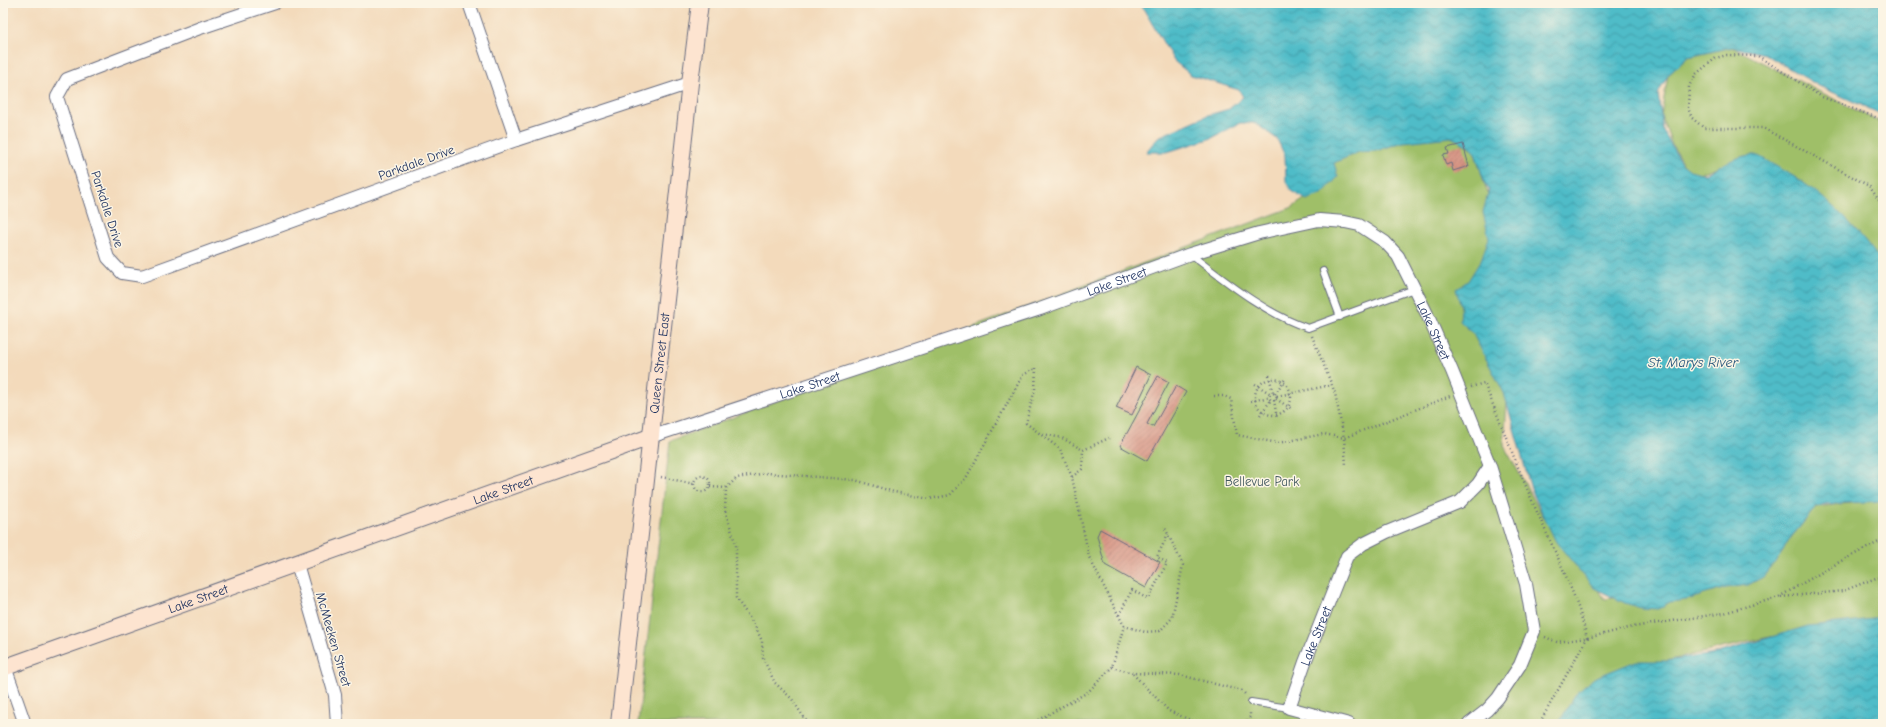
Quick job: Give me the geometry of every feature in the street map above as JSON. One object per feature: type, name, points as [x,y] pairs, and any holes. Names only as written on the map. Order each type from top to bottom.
[{"type":"main road","name":"Queen Street East","points":[[619,724],[648,475],[650,437],[700,3]]},
{"type":"main road","name":"Lake Street","points":[[4,665],[297,564],[650,437]]},
{"type":"street","name":"Parkdale Drive","points":[[275,3],[245,8],[200,28],[67,79],[57,97],[108,258],[122,273],[142,276],[516,140],[690,83]]},
{"type":"street","points":[[469,3],[516,140]]},
{"type":"street","name":"Lake Street","points":[[650,437],[1040,309],[1190,254],[1259,233],[1319,220],[1345,222],[1359,225],[1385,242],[1398,256],[1460,392],[1490,466],[1526,584],[1534,631]]},
{"type":"street","name":"Lake Street","points":[[1289,708],[1305,662],[1347,556],[1363,544],[1387,532],[1460,502],[1478,484],[1490,466]]},
{"type":"street","name":"McMeeken Street","points":[[297,564],[335,696],[337,724]]},
{"type":"street","points":[[1469,724],[1487,710],[1498,698],[1520,665],[1534,631]]},
{"type":"street","points":[[4,665],[25,724]]},
{"type":"street","points":[[1289,708],[1349,724]]},
{"type":"lane","points":[[1190,254],[1229,284],[1285,319],[1308,328],[1414,289]]},
{"type":"lane","points":[[1323,271],[1340,316]]},
{"type":"lane","points":[[1251,702],[1289,708]]},
{"type":"path","points":[[1883,120],[1822,97],[1758,56],[1728,55],[1716,58],[1696,74],[1689,86],[1688,108],[1692,118],[1704,128],[1763,128],[1869,186],[1883,206]]},
{"type":"path","points":[[1308,328],[1332,385],[1340,414],[1346,465]]},
{"type":"path","points":[[808,724],[792,699],[775,683],[763,658],[762,641],[736,598],[736,546],[725,510],[726,488],[737,478],[767,473],[855,480],[894,492],[930,499],[950,495],[966,478],[1023,375],[1036,368],[1034,389],[1026,423],[1060,449],[1072,477],[1089,557],[1124,626],[1145,632],[1160,631],[1172,618],[1183,565],[1164,526]]},
{"type":"path","points":[[1270,377],[1284,380]]},
{"type":"path","points":[[1256,385],[1270,377]]},
{"type":"path","points":[[1270,377],[1277,419]]},
{"type":"path","points":[[1256,385],[1255,400],[1257,406],[1263,412],[1276,415],[1282,413],[1288,407],[1291,393],[1284,380]]},
{"type":"path","points":[[1260,415],[1284,380]]},
{"type":"path","points":[[1214,396],[1224,396],[1231,399],[1237,435],[1278,443],[1324,434],[1344,438],[1484,383],[1534,504],[1562,566],[1582,617],[1587,638],[1539,724]]},
{"type":"path","points":[[1256,385],[1292,409]]},
{"type":"path","points":[[1251,401],[1332,385]]},
{"type":"path","points":[[1042,434],[1062,438],[1083,450]]},
{"type":"path","points":[[1083,450],[1109,438]]},
{"type":"path","points":[[1072,477],[1082,469],[1083,450]]},
{"type":"path","points":[[648,475],[694,484]]},
{"type":"path","points":[[694,484],[698,477],[704,477],[708,479],[710,487]]},
{"type":"path","points":[[694,484],[697,491],[702,492],[707,491],[710,487]]},
{"type":"path","points":[[710,487],[726,488]]},
{"type":"path","points":[[1118,616],[1132,590],[1148,599],[1167,563],[1156,557],[1168,534]]},
{"type":"path","points":[[1779,597],[1883,540]]},
{"type":"path","points":[[1534,631],[1557,642],[1587,638],[1633,627],[1724,613],[1779,597],[1843,591],[1876,578],[1883,577]]},
{"type":"path","points":[[1031,724],[1088,692],[1112,667],[1124,626]]},
{"type":"path","points":[[1112,667],[1133,673],[1180,675],[1242,691],[1251,702],[1250,717],[1244,724]]},
{"type":"path","points":[[1133,673],[1169,711],[1200,724]]},
{"type":"green space","points":[[1732,47],[1883,124],[1883,266],[1755,155],[1690,176],[1672,145],[1661,116],[1668,75],[1688,57]]},
{"type":"green space","name":"Bellevue Park","points":[[1446,123],[1475,153],[1492,207],[1510,356],[1504,446],[1548,525],[1605,599],[1755,581],[1816,507],[1883,499],[1883,615],[1874,619],[1765,638],[1594,678],[1561,724],[638,724],[670,441],[1293,207],[1310,195],[1299,147]]},
{"type":"water","name":"St. Marys River","points":[[1140,3],[1883,3],[1883,115],[1819,86],[1765,54],[1732,47],[1688,57],[1668,75],[1658,94],[1663,131],[1681,163],[1690,170],[1705,174],[1740,157],[1755,155],[1760,157],[1805,184],[1834,207],[1847,220],[1883,264],[1883,501],[1825,504],[1816,507],[1788,541],[1780,556],[1763,577],[1748,585],[1726,588],[1686,600],[1670,602],[1658,609],[1641,608],[1625,603],[1594,588],[1556,542],[1531,489],[1504,393],[1473,334],[1460,321],[1461,307],[1456,289],[1468,281],[1481,260],[1489,238],[1483,212],[1489,190],[1485,184],[1475,153],[1469,146],[1451,137],[1403,142],[1376,151],[1359,152],[1334,163],[1338,177],[1322,194],[1307,200],[1291,191],[1286,181],[1285,156],[1277,139],[1255,123],[1240,123],[1212,138],[1167,152],[1146,152],[1158,137],[1208,115],[1229,109],[1243,97],[1239,90],[1191,75],[1174,61]]},
{"type":"water","points":[[1883,615],[1883,724],[1558,724],[1575,695],[1594,678],[1636,661],[1666,661],[1715,654],[1808,626],[1874,619]]},
{"type":"building","points":[[1463,144],[1469,166],[1453,171],[1451,163],[1446,165],[1443,155],[1449,154],[1447,148]]},
{"type":"building","points":[[1136,367],[1151,375],[1132,415],[1116,408]]},
{"type":"building","points":[[1158,376],[1169,382],[1147,424],[1153,427],[1176,386],[1186,392],[1147,461],[1120,446]]},
{"type":"building","points":[[1100,529],[1160,562],[1146,588],[1105,565],[1097,536]]}]
